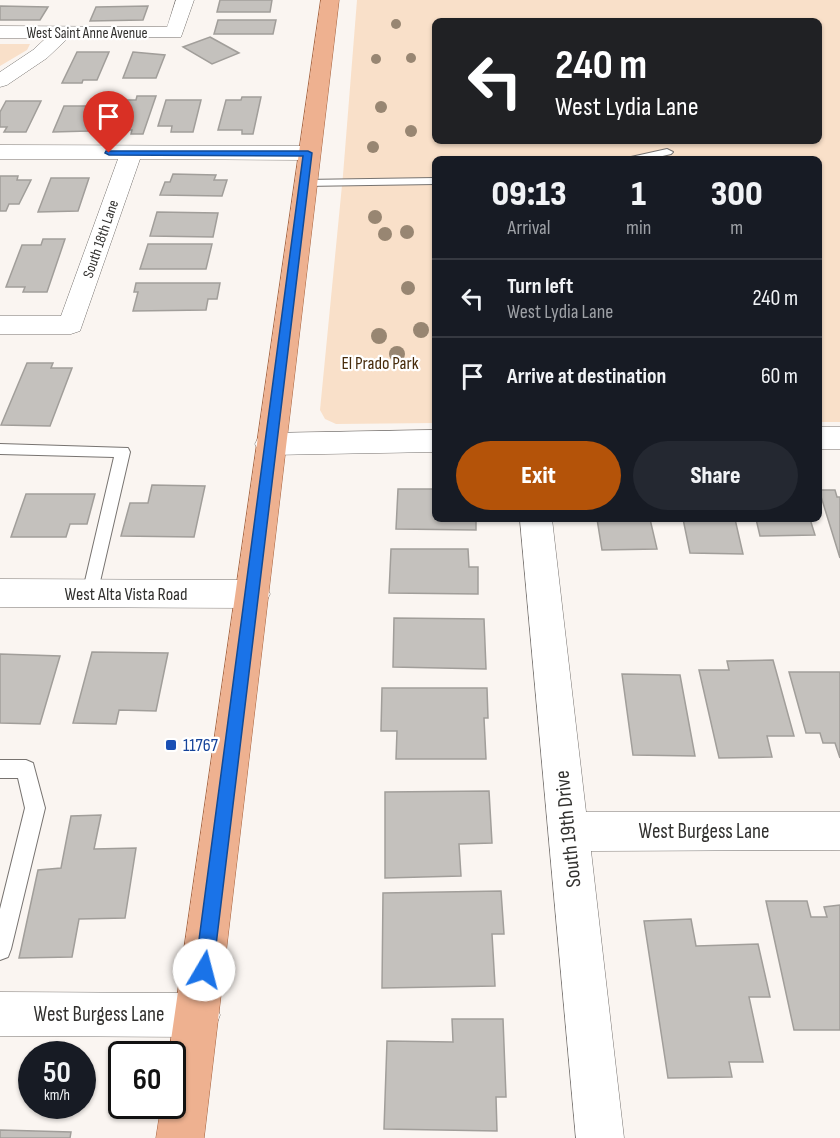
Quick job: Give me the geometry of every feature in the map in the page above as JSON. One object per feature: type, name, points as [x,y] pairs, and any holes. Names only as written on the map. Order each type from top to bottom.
[{"type":"main road","points":[[180,1138],[253,594],[306,168],[330,0]]},
{"type":"street","name":"West Saint Anne Avenue","points":[[0,33],[174,33],[185,0]]},
{"type":"street","points":[[0,81],[40,54],[62,33]]},
{"type":"street","points":[[0,153],[131,153],[306,168]]},
{"type":"street","name":"South 18th Lane","points":[[0,325],[71,325],[131,153]]},
{"type":"street","points":[[822,438],[840,438]]},
{"type":"street","points":[[270,444],[432,441]]},
{"type":"street","name":"South 19th Drive","points":[[536,522],[600,1138]]},
{"type":"street","name":"West Alta Vista Road","points":[[0,593],[253,594]]},
{"type":"street","name":"West Burgess Lane","points":[[568,832],[840,831]]},
{"type":"street","name":"West Burgess Lane","points":[[0,1014],[198,1015]]},
{"type":"lane","points":[[649,156],[667,152]]},
{"type":"lane","points":[[306,168],[432,181]]},
{"type":"lane","points":[[0,449],[123,452],[90,594]]},
{"type":"lane","points":[[0,769],[26,769],[35,808],[0,949]]},
{"type":"green space","name":"El Prado Park","points":[[357,0],[840,0],[840,422],[822,422],[822,156],[432,156],[432,423],[336,424],[325,419],[320,410]]},
{"type":"green space","points":[[0,44],[30,44],[27,50],[0,66]]},
{"type":"building","points":[[220,0],[272,0],[270,12],[217,12]]},
{"type":"building","points":[[0,6],[48,7],[40,20],[0,20]]},
{"type":"building","points":[[148,6],[143,20],[90,21],[96,7]]},
{"type":"building","points":[[218,20],[276,20],[273,34],[214,34]]},
{"type":"building","points":[[210,37],[239,53],[212,64],[183,47]]},
{"type":"building","points":[[77,52],[109,52],[97,80],[62,83]]},
{"type":"building","points":[[133,52],[165,55],[156,78],[123,78]]},
{"type":"building","points":[[137,96],[156,96],[143,134],[131,134],[132,130],[108,130],[120,100],[136,100]]},
{"type":"building","points":[[242,97],[261,97],[253,134],[242,134],[242,130],[218,130],[226,100],[241,100]]},
{"type":"building","points":[[166,100],[201,100],[193,132],[171,132],[172,126],[158,126]]},
{"type":"building","points":[[6,101],[41,101],[26,132],[4,132],[7,127],[0,127],[0,112]]},
{"type":"building","points":[[64,106],[99,106],[89,131],[53,132]]},
{"type":"building","points":[[173,174],[216,175],[214,180],[227,180],[222,196],[160,195],[165,182],[170,182]]},
{"type":"building","points":[[0,176],[18,176],[17,180],[31,180],[19,204],[9,204],[6,211],[0,211]]},
{"type":"building","points":[[51,178],[89,178],[78,211],[38,212]]},
{"type":"building","points":[[157,212],[218,213],[213,237],[150,236]]},
{"type":"building","points":[[43,239],[65,239],[47,292],[23,292],[25,287],[6,287],[22,245],[41,245]]},
{"type":"building","points":[[148,244],[212,244],[206,269],[140,269]]},
{"type":"building","points":[[136,283],[220,283],[217,299],[208,299],[206,310],[133,311],[138,292],[134,292]]},
{"type":"building","points":[[27,363],[53,363],[51,368],[72,368],[50,426],[1,425]]},
{"type":"building","points":[[152,485],[205,486],[194,537],[121,536],[130,503],[148,503]]},
{"type":"building","points":[[398,489],[432,489],[432,522],[476,522],[476,530],[396,529]]},
{"type":"building","points":[[822,490],[835,490],[837,497],[840,497],[840,558],[822,500]]},
{"type":"building","points":[[26,494],[95,494],[87,524],[70,524],[66,537],[11,537]]},
{"type":"building","points":[[597,522],[651,522],[657,549],[602,550]]},
{"type":"building","points":[[684,522],[736,522],[743,554],[690,553]]},
{"type":"building","points":[[757,522],[811,522],[815,535],[760,536]]},
{"type":"building","points":[[391,549],[468,549],[469,567],[478,567],[478,594],[389,593]]},
{"type":"building","points":[[394,618],[484,619],[486,669],[393,667]]},
{"type":"building","points":[[92,652],[168,653],[156,711],[119,710],[116,724],[73,723]]},
{"type":"building","points":[[0,654],[60,656],[40,724],[0,723]]},
{"type":"building","points":[[773,660],[794,736],[767,736],[772,757],[719,758],[699,670],[729,670],[727,661]]},
{"type":"building","points":[[789,672],[840,672],[840,758],[835,743],[823,743],[820,733],[806,733]]},
{"type":"building","points":[[622,674],[680,675],[695,756],[633,755]]},
{"type":"building","points":[[382,688],[487,688],[488,718],[484,718],[486,759],[396,759],[397,731],[381,731]]},
{"type":"building","points":[[489,791],[492,843],[459,844],[461,876],[385,878],[385,792]]},
{"type":"building","points":[[101,815],[94,849],[136,848],[125,918],[79,919],[72,957],[19,958],[38,870],[61,868],[71,816]]},
{"type":"building","points":[[501,891],[504,934],[492,934],[495,986],[382,988],[383,893]]},
{"type":"building","points":[[766,901],[807,901],[811,917],[827,917],[824,907],[840,905],[840,1030],[794,1030]]},
{"type":"building","points":[[691,919],[696,946],[758,944],[770,997],[749,997],[763,1062],[729,1062],[732,1077],[668,1078],[644,921]]},
{"type":"building","points":[[452,1019],[503,1019],[506,1097],[496,1097],[497,1131],[384,1129],[387,1041],[453,1042]]},
{"type":"building","points":[[0,1130],[71,1132],[70,1138],[0,1138]]},
{"type":"place","name":"11767","points":[[171,745]]},
{"type":"route","points":[[109,153],[308,153],[204,970]]}]
